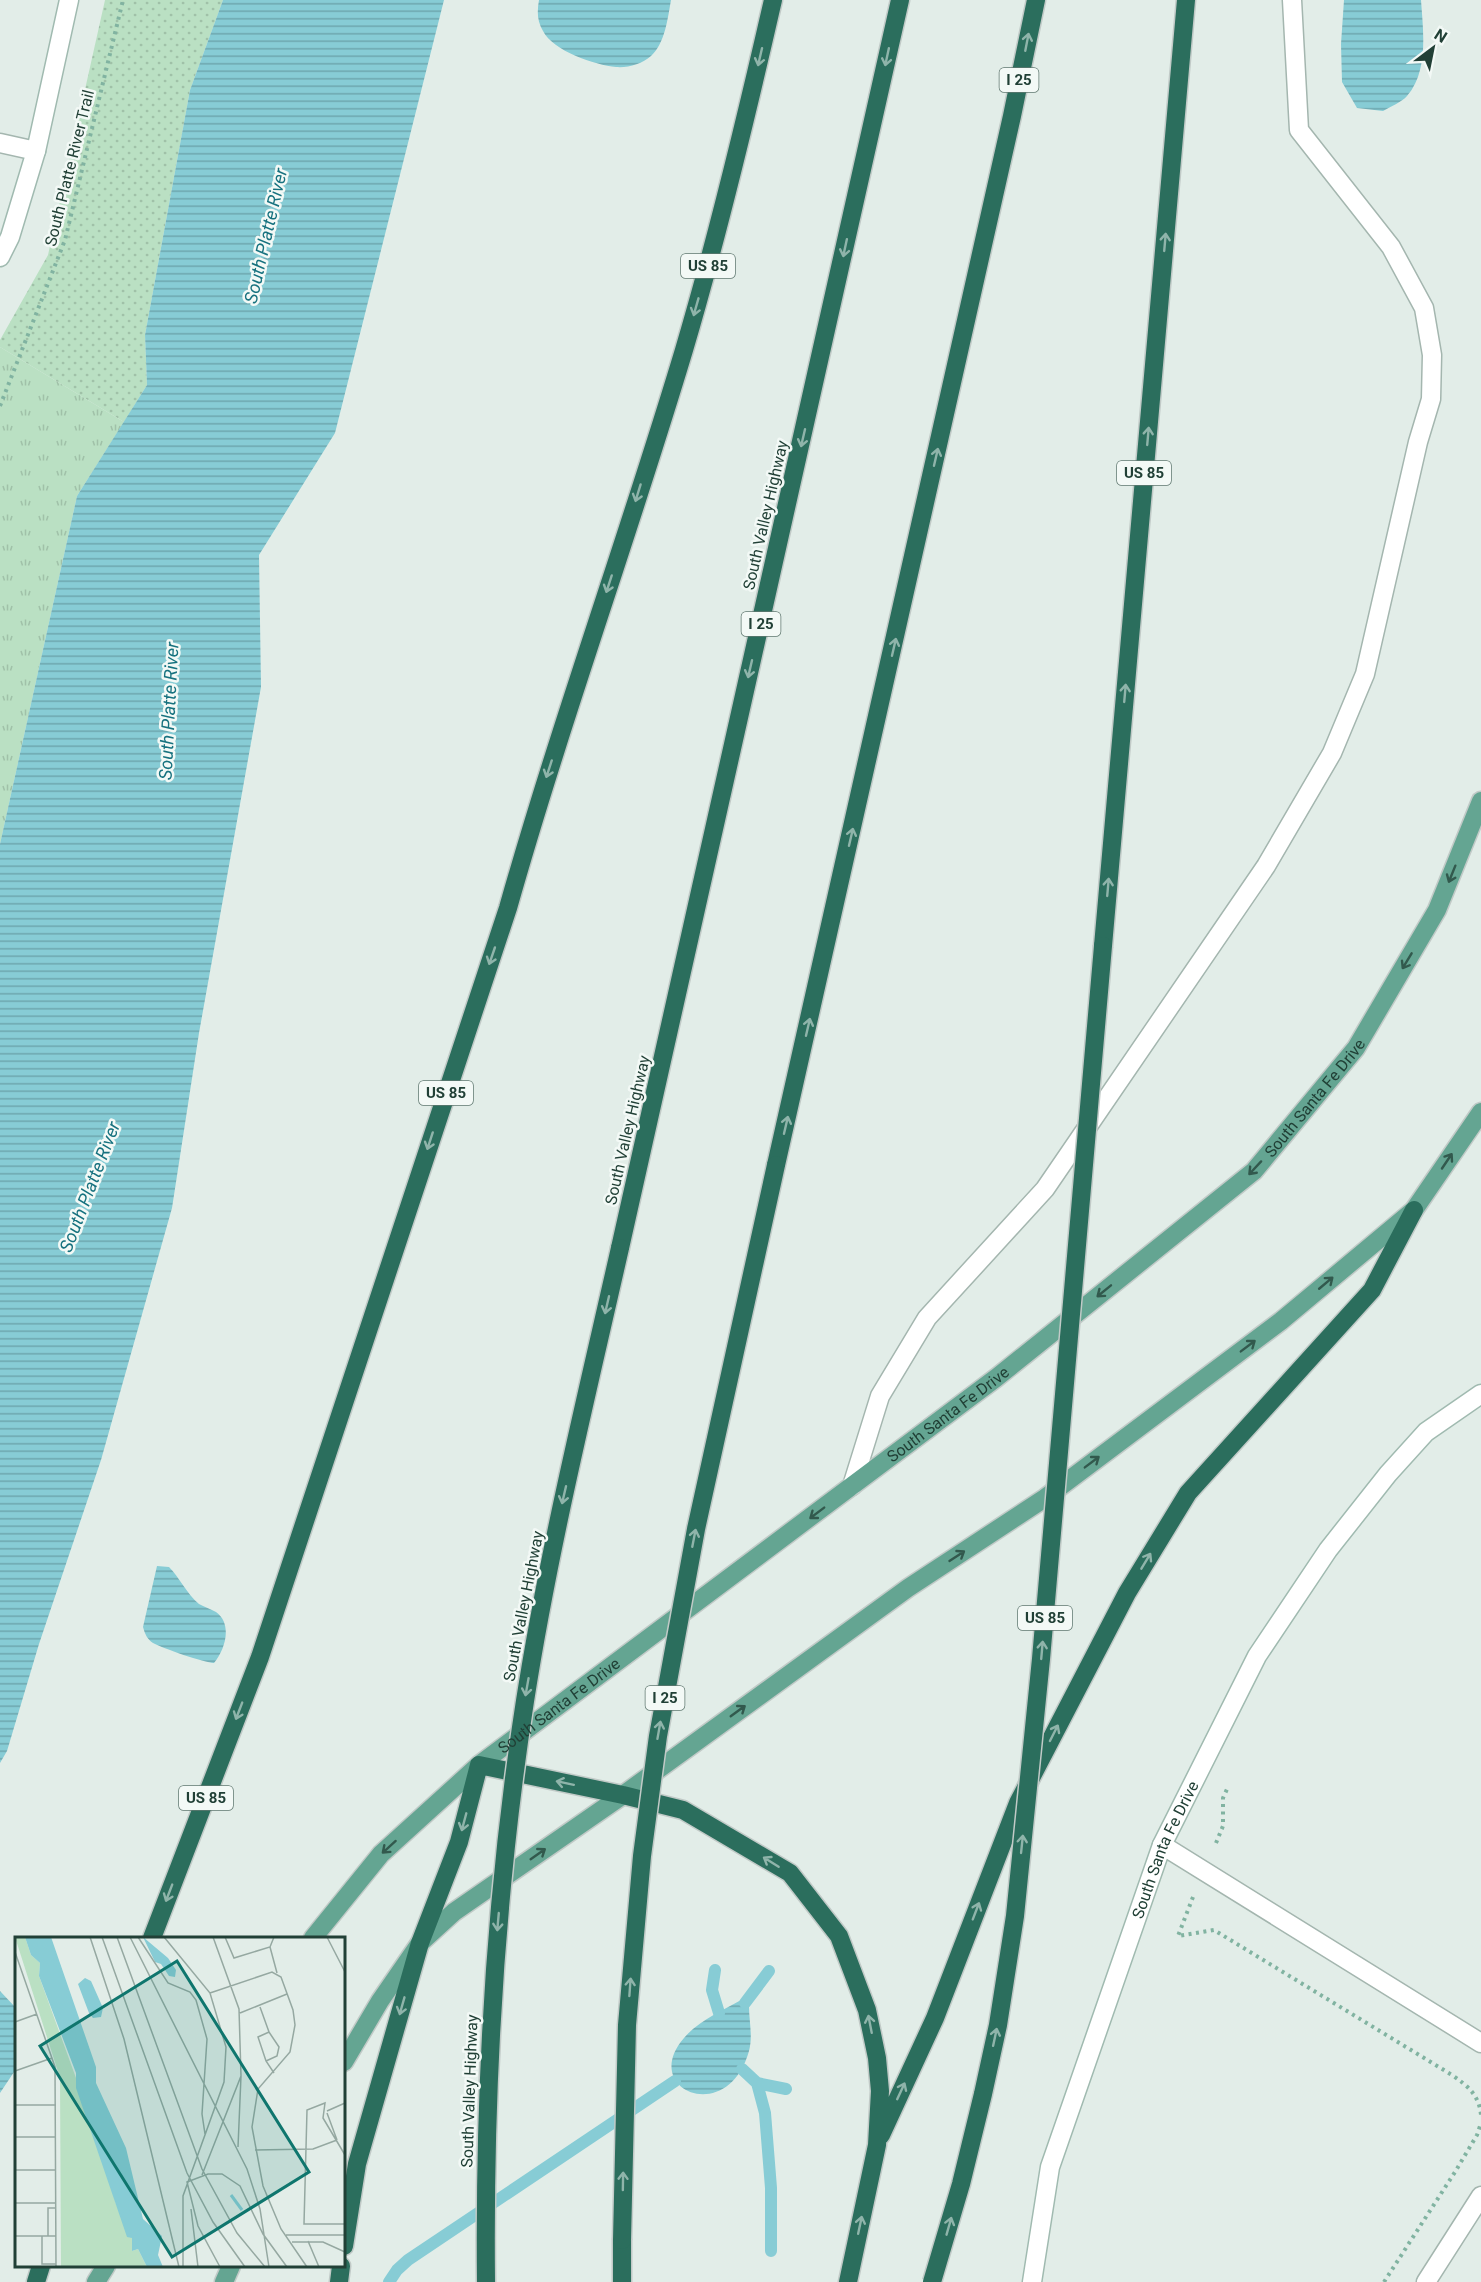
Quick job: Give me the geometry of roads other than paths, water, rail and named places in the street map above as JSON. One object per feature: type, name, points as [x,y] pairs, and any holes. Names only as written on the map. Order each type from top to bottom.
[{"type":"highway","name":"US 85","points":[[152,1937],[261,1657],[508,908],[534,815],[683,353],[725,202],[773,0]]},
{"type":"highway","name":"South Valley Highway","points":[[486,2282],[485,2202],[489,2044],[509,1819],[539,1619],[561,1510],[900,0]]},
{"type":"highway","name":"I 25","points":[[622,2282],[627,2025],[642,1856],[658,1736],[696,1528],[1036,0]]},
{"type":"highway","name":"US 85","points":[[932,2282],[961,2184],[983,2094],[998,2025],[1015,1916],[1041,1659],[1186,0]]},
{"type":"highway","points":[[877,2145],[935,2018],[1018,1803],[1127,1593],[1188,1493],[1372,1290],[1414,1210]]},
{"type":"highway","points":[[345,2240],[357,2164],[420,1943],[459,1842],[479,1765],[683,1810],[790,1873],[839,1936],[867,2010],[877,2058],[880,2091],[877,2145],[848,2282]]},
{"type":"highway","points":[[36,2282],[40,2267]]},
{"type":"highway","points":[[339,2282],[341,2267]]},
{"type":"main road","name":"South Santa Fe Drive","points":[[314,1937],[381,1854],[479,1765],[996,1378],[1254,1172],[1356,1048],[1437,910],[1481,801]]},
{"type":"main road","points":[[345,2060],[380,2001],[420,1943],[454,1912],[623,1795],[908,1588],[1045,1498],[1281,1321],[1414,1210],[1481,1112]]},
{"type":"main road","points":[[96,2282],[105,2267]]},
{"type":"main road","points":[[224,2282],[230,2267]]},
{"type":"street","points":[[0,257],[10,237],[36,151],[69,0]]},
{"type":"street","points":[[852,1486],[880,1396],[927,1318],[1045,1189],[1266,866],[1332,753],[1365,675],[1418,442],[1431,399],[1432,355],[1424,308],[1391,247],[1299,130],[1292,0]]},
{"type":"street","points":[[0,143],[36,151]]},
{"type":"street","name":"South Santa Fe Drive","points":[[1032,2282],[1050,2167],[1162,1845],[1257,1656],[1328,1550],[1388,1474],[1426,1432],[1481,1394]]},
{"type":"street","points":[[1162,1845],[1481,2043]]},
{"type":"street","points":[[1426,2282],[1481,2196]]},
{"type":"water","name":"South Platte River","points":[[223,0],[444,0],[335,433],[259,555],[261,687],[199,1033],[172,1208],[101,1460],[39,1644],[7,1751],[0,1763],[0,844],[77,496],[147,385],[145,335],[190,90]]},
{"type":"water","points":[[539,0],[671,0],[665,30],[656,51],[639,63],[621,67],[586,60],[556,45],[543,31],[538,12]]},
{"type":"water","points":[[1344,0],[1421,0],[1423,50],[1419,75],[1407,96],[1383,111],[1357,108],[1342,82],[1341,44]]},
{"type":"water","points":[[157,1566],[169,1567],[199,1604],[221,1617],[226,1637],[214,1663],[165,1648],[153,1643],[146,1636],[143,1627]]},
{"type":"water","points":[[0,1991],[15,2007],[15,2070],[0,2093]]},
{"type":"water","points":[[741,2000],[749,2006],[751,2040],[749,2051],[738,2074],[724,2088],[707,2094],[692,2092],[679,2085],[672,2073],[673,2057],[684,2038],[703,2021]]},
{"type":"waterway","points":[[715,1970],[712,1990],[719,2013]]},
{"type":"waterway","points":[[745,2003],[769,1971]]},
{"type":"waterway","points":[[742,2069],[757,2083],[786,2089]]},
{"type":"waterway","points":[[389,2282],[408,2260],[675,2081]]},
{"type":"waterway","points":[[757,2083],[765,2113],[771,2188],[771,2251]]}]
